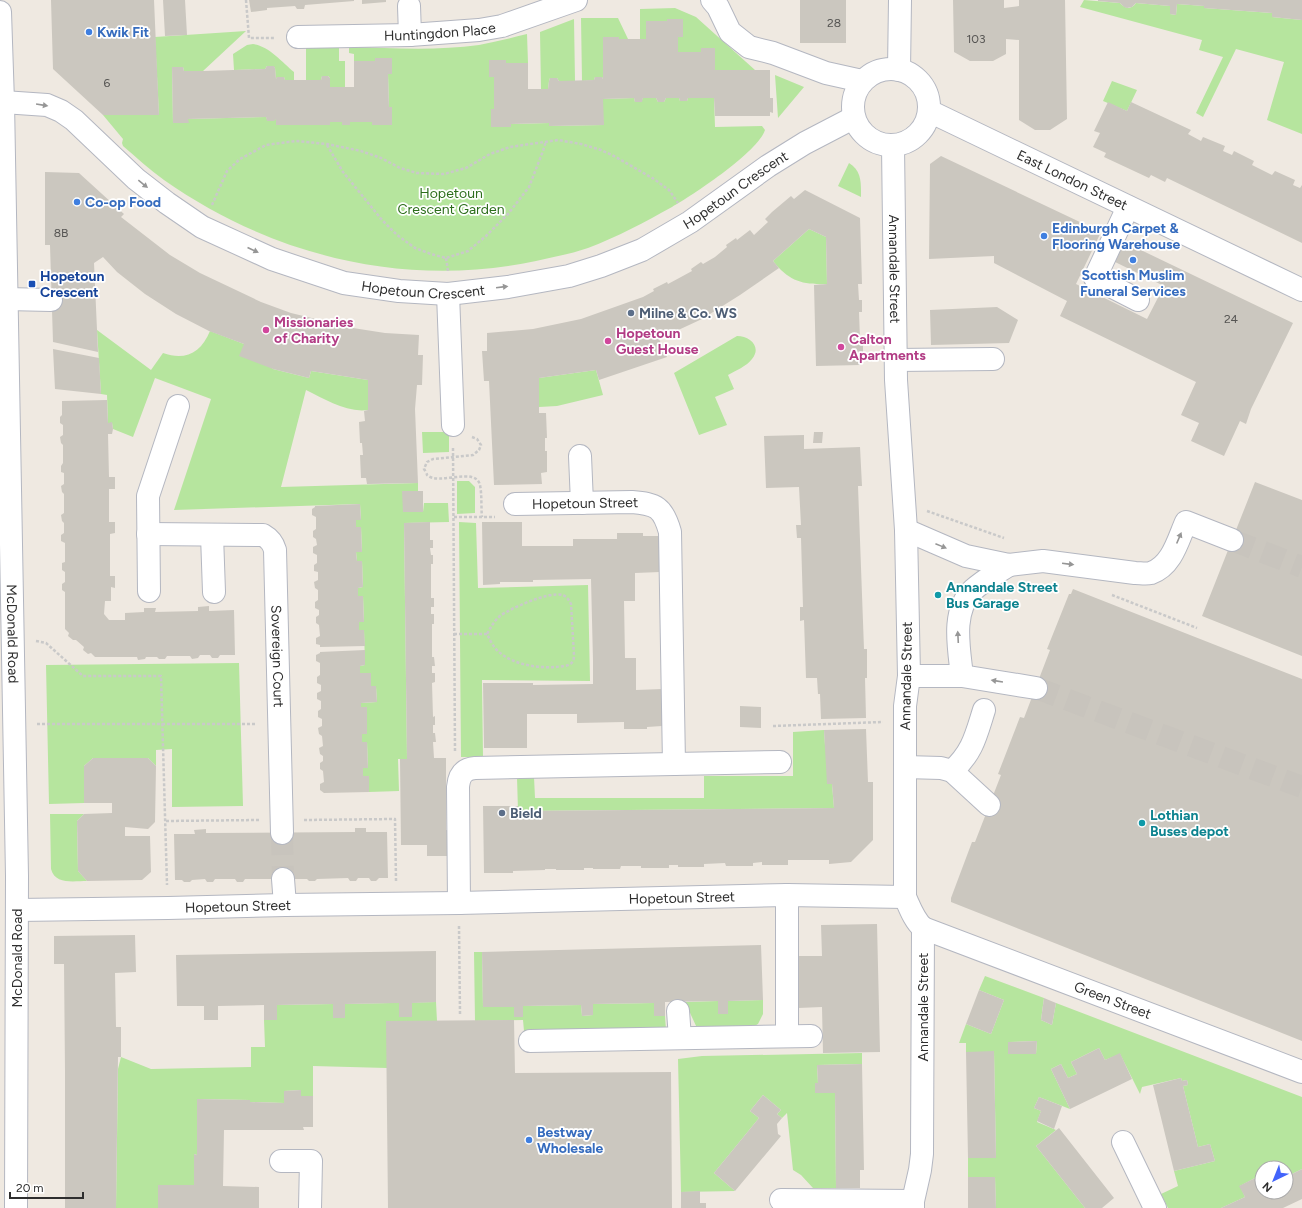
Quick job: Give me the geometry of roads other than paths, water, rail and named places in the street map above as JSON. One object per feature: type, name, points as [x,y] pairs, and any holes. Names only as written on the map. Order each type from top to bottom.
[{"type":"street","name":"Huntingdon Place","points":[[298,38],[410,35],[480,30],[502,26],[576,0]]},
{"type":"street","points":[[712,0],[718,7],[730,32],[749,47],[826,73],[862,81]]},
{"type":"street","points":[[899,70],[900,0]]},
{"type":"street","points":[[409,6],[410,35]]},
{"type":"street","name":"McDonald Road","points":[[0,12],[3,102],[14,724],[9,876],[17,910],[8,1176],[16,1208]]},
{"type":"street","points":[[890,68],[914,76],[922,84],[928,97],[929,111],[927,119],[919,133],[910,141],[893,146],[874,142],[868,138],[858,127],[853,118],[852,105],[854,95],[862,81],[867,76],[877,71],[890,68]]},
{"type":"street","name":"Hopetoun Crescent","points":[[3,102],[47,105],[61,111],[86,130],[136,179],[167,203],[202,227],[272,259],[344,283],[399,291],[448,294],[508,287],[569,276],[601,266],[642,250],[690,222],[768,166],[806,143],[853,118]]},
{"type":"street","name":"East London Street","points":[[929,111],[1302,290]]},
{"type":"street","name":"Annandale Street","points":[[781,1200],[913,1205],[922,1154],[923,928],[918,924],[905,897],[905,706],[909,676],[906,530],[896,380],[893,146]]},
{"type":"street","points":[[1128,206],[1095,278],[1138,300]]},
{"type":"street","points":[[448,294],[453,431]]},
{"type":"street","points":[[6,299],[51,300]]},
{"type":"street","points":[[896,360],[993,359]]},
{"type":"street","points":[[149,591],[148,496],[178,406]]},
{"type":"street","points":[[580,456],[582,503]]},
{"type":"street","name":"Hopetoun Street","points":[[515,504],[632,502],[648,503],[660,509],[667,521],[670,532],[674,764]]},
{"type":"street","points":[[906,530],[966,556],[1010,565],[1043,561],[1135,573],[1150,573],[1163,566],[1172,556],[1186,522],[1232,540]]},
{"type":"street","name":"Sovereign Court","points":[[148,534],[263,535],[274,545],[282,827]]},
{"type":"street","points":[[212,535],[214,592]]},
{"type":"street","points":[[962,676],[958,630],[964,602],[972,591],[982,582],[1010,565]]},
{"type":"street","points":[[909,676],[962,676],[1036,688]]},
{"type":"street","points":[[952,771],[966,756],[973,745],[984,710]]},
{"type":"street","points":[[459,903],[458,787],[462,772],[468,768],[780,762]]},
{"type":"street","points":[[905,767],[941,768],[952,771],[989,805]]},
{"type":"street","points":[[283,879],[284,905]]},
{"type":"street","points":[[787,895],[787,1036]]},
{"type":"street","name":"Hopetoun Street","points":[[17,910],[459,903],[787,895],[905,897]]},
{"type":"street","name":"Green Street","points":[[923,928],[1302,1072]]},
{"type":"street","points":[[678,1011],[680,1038]]},
{"type":"street","points":[[530,1041],[812,1036]]},
{"type":"street","points":[[1123,1142],[1155,1208]]},
{"type":"street","points":[[281,1161],[320,1162],[310,1208]]},
{"type":"tunnel","points":[[1232,540],[1302,567]]},
{"type":"tunnel","points":[[1036,688],[1302,787]]},
{"type":"tunnel","points":[[282,833],[283,879]]},
{"type":"place","name":"Kwik Fit","points":[[89,32]]},
{"type":"place","name":"Co-op Food","points":[[77,202]]},
{"type":"place","name":"Edinburgh Carpet & Flooring Warehouse","points":[[1044,236]]},
{"type":"place","name":"Scottish Muslim Funeral Services","points":[[1133,260]]},
{"type":"place","name":"Hopetoun Crescent","points":[[32,284]]},
{"type":"place","name":"Milne & Co. WS","points":[[631,313]]},
{"type":"place","name":"Missionaries of Charity","points":[[266,330]]},
{"type":"place","name":"Hopetoun Guest House","points":[[608,341]]},
{"type":"place","name":"Calton Apartments","points":[[841,347]]},
{"type":"place","name":"Annandale Street Bus Garage","points":[[938,595]]},
{"type":"place","name":"Bield","points":[[502,813]]},
{"type":"place","name":"Lothian Buses depot","points":[[1142,823]]},
{"type":"place","name":"Bestway Wholesale","points":[[529,1140]]},
{"type":"park label","name":"Hopetoun Crescent Garden","points":[[451,202]]}]
